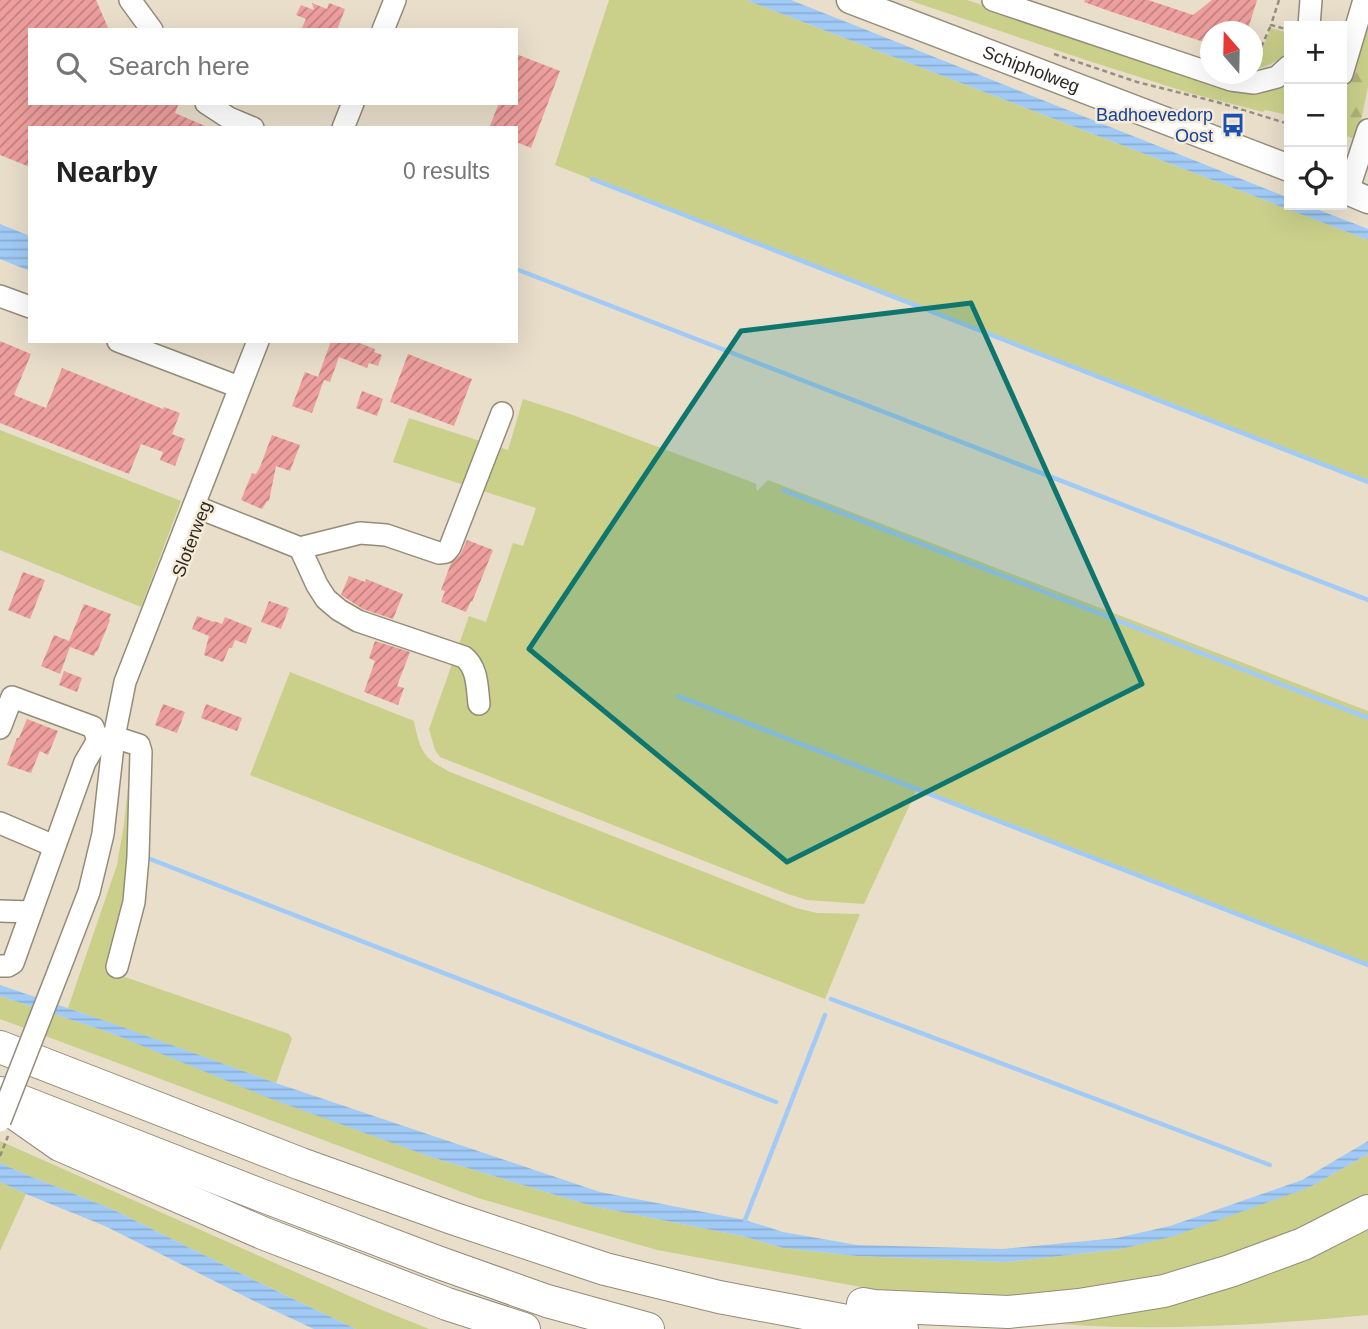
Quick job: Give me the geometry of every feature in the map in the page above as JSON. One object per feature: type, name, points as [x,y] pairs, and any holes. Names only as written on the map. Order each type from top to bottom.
[{"type":"highway","points":[[0,1046],[301,1164],[605,1269],[719,1297],[902,1329]]},
{"type":"highway","points":[[0,1093],[437,1262],[547,1301],[648,1329]]},
{"type":"highway","points":[[0,1103],[60,1145],[214,1212],[361,1272],[524,1329]]},
{"type":"highway","points":[[605,1269],[742,1284],[874,1306],[1008,1312],[1079,1305],[1164,1291],[1230,1271],[1303,1244],[1368,1210]]},
{"type":"main road","name":"Schipholweg","points":[[850,0],[1284,166]]},
{"type":"street","points":[[130,0],[151,28]]},
{"type":"street","points":[[384,28],[395,0]]},
{"type":"street","points":[[993,0],[1231,80],[1254,83],[1276,77],[1284,70]]},
{"type":"street","points":[[1309,21],[1311,0]]},
{"type":"street","points":[[1347,57],[1364,0]]},
{"type":"street","points":[[209,105],[248,126]]},
{"type":"street","points":[[344,126],[352,105]]},
{"type":"street","points":[[1352,193],[1368,130]]},
{"type":"street","points":[[0,296],[28,306]]},
{"type":"street","points":[[123,343],[239,387]]},
{"type":"street","name":"Sloterweg","points":[[0,1121],[89,892],[103,834],[106,738],[125,682],[257,343]]},
{"type":"street","points":[[194,506],[300,548],[360,533],[386,535],[446,552],[502,412]]},
{"type":"street","points":[[300,548],[326,599],[340,610],[358,621],[464,657],[470,662],[474,670],[479,704]]},
{"type":"street","points":[[0,729],[12,697],[93,727],[106,738],[139,745],[138,858],[134,902],[117,967]]},
{"type":"street","name":"Sloterweg","points":[[6,964],[31,912],[85,762],[106,738]]},
{"type":"street","points":[[0,823],[54,846]]},
{"type":"street","points":[[0,911],[31,912]]},
{"type":"path","points":[[1263,43],[1279,0]]},
{"type":"path","points":[[1271,24],[1284,28]]},
{"type":"path","name":"Schipholweg","points":[[1047,52],[1137,82],[1284,123]]},
{"type":"highlighted area","points":[[971,303],[1142,684],[787,862],[529,649],[741,331]]},
{"type":"green space","points":[[609,0],[746,0],[1284,208],[1284,210],[1290,210],[1368,240],[1368,482],[555,165]]},
{"type":"green space","points":[[908,0],[967,0],[1180,71],[1180,75],[1200,81],[1200,84],[1263,84],[1263,78],[1284,75],[1284,114],[1265,110],[1263,112],[1186,92]]},
{"type":"green space","points":[[1368,21],[1368,87],[1357,140],[1347,136],[1347,88]]},
{"type":"green space","points":[[1271,28],[1284,32],[1284,55],[1263,67],[1263,47]]},
{"type":"green space","points":[[523,399],[749,481],[756,484],[757,491],[768,480],[1368,711],[1368,965],[917,789],[864,904],[807,900],[788,894],[440,757],[429,729],[469,616],[486,622],[513,543],[523,546],[536,508],[393,462],[409,418],[508,450]]},
{"type":"green space","points":[[0,430],[181,501],[141,607],[0,550]]},
{"type":"green space","points":[[290,672],[414,721],[424,753],[450,772],[796,908],[817,913],[860,914],[825,999],[250,775]]},
{"type":"green space","points":[[132,748],[134,864],[105,970],[289,1034],[292,1039],[276,1083],[68,1008],[117,865]]},
{"type":"green space","points":[[0,996],[111,1033],[428,1156],[592,1206],[742,1236],[783,1248],[857,1256],[1007,1262],[1121,1249],[1310,1187],[1368,1154],[1368,1198],[1313,1227],[1202,1269],[1104,1290],[1006,1299],[872,1289],[657,1250],[478,1198],[0,1019]]},
{"type":"green space","points":[[0,1141],[429,1329],[356,1329],[112,1209],[0,1163]]},
{"type":"green space","points":[[0,1182],[26,1194],[0,1251]]},
{"type":"green space","points":[[1368,1228],[1368,1315],[1186,1327],[1112,1327],[1017,1321],[1234,1285],[1310,1258]]},
{"type":"water","points":[[746,0],[791,0],[1284,196],[1284,208]]},
{"type":"water","points":[[1290,210],[1319,210],[1368,229],[1368,240]]},
{"type":"water","points":[[0,224],[28,235],[28,270],[0,259]]},
{"type":"water","points":[[0,985],[276,1083],[600,1192],[745,1220],[783,1232],[857,1245],[1002,1249],[1117,1238],[1170,1226],[1302,1180],[1368,1141],[1368,1154],[1310,1187],[1174,1236],[1121,1249],[1007,1262],[857,1256],[783,1248],[742,1236],[592,1206],[428,1156],[266,1097],[111,1033],[0,996]]},
{"type":"water","points":[[0,1163],[112,1209],[356,1329],[314,1329],[256,1302],[105,1226],[0,1182]]},
{"type":"building","points":[[0,0],[96,0],[108,28],[28,28],[28,105],[178,105],[175,113],[205,126],[28,126],[28,166],[0,155]]},
{"type":"building","points":[[1148,0],[1193,15],[1212,0],[1257,0],[1250,21],[1200,21],[1200,41],[1084,2]]},
{"type":"building","points":[[312,3],[327,9],[329,3],[345,9],[338,28],[302,28],[306,19],[296,15],[301,5],[314,10]]},
{"type":"building","points":[[518,55],[560,71],[531,148],[518,143],[518,126],[490,126],[498,105],[518,105]]},
{"type":"building","points":[[0,341],[31,354],[14,395],[46,408],[62,368],[163,409],[164,407],[180,413],[172,434],[185,439],[175,466],[160,460],[163,452],[141,444],[129,474],[0,423]]},
{"type":"building","points":[[330,343],[359,343],[382,355],[378,366],[369,363],[367,368],[339,357],[330,382],[324,380],[312,413],[292,406],[305,372],[318,377]]},
{"type":"building","points":[[408,354],[472,379],[454,426],[390,402]]},
{"type":"building","points":[[362,391],[383,399],[377,416],[356,408]]},
{"type":"building","points":[[272,435],[300,445],[290,471],[276,466],[269,501],[262,509],[241,500],[252,473],[256,474],[260,467]]},
{"type":"building","points":[[467,540],[493,550],[466,612],[441,602],[445,591],[441,590],[451,563],[460,555]]},
{"type":"building","points":[[23,572],[45,580],[30,619],[8,610]]},
{"type":"building","points":[[349,576],[365,582],[366,579],[403,594],[393,619],[363,609],[341,595]]},
{"type":"building","points":[[269,601],[289,608],[281,629],[261,622]]},
{"type":"building","points":[[84,604],[111,614],[97,652],[94,656],[70,647],[60,674],[41,666],[54,635],[69,641]]},
{"type":"building","points":[[197,616],[222,624],[225,617],[252,628],[246,644],[235,640],[223,662],[204,655],[209,636],[192,629]]},
{"type":"building","points":[[375,641],[410,652],[397,686],[404,688],[398,705],[364,692],[375,661],[369,658]]},
{"type":"building","points":[[64,671],[82,678],[77,692],[59,685]]},
{"type":"building","points":[[163,704],[185,712],[177,733],[155,725]]},
{"type":"building","points":[[206,704],[242,718],[237,731],[201,718]]},
{"type":"building","points":[[27,719],[58,731],[48,755],[40,751],[31,773],[7,765]]},
{"type":"waterway","points":[[592,179],[1368,482]]},
{"type":"waterway","points":[[518,270],[1368,600]]},
{"type":"waterway","points":[[783,490],[1368,718]]},
{"type":"waterway","points":[[678,696],[1368,965]]},
{"type":"waterway","points":[[150,859],[776,1102]]},
{"type":"waterway","points":[[831,999],[1270,1165]]},
{"type":"waterway","points":[[745,1220],[825,1015]]},
{"type":"place","name":"Badhoevedorp Oost","points":[[1233,125]]}]
